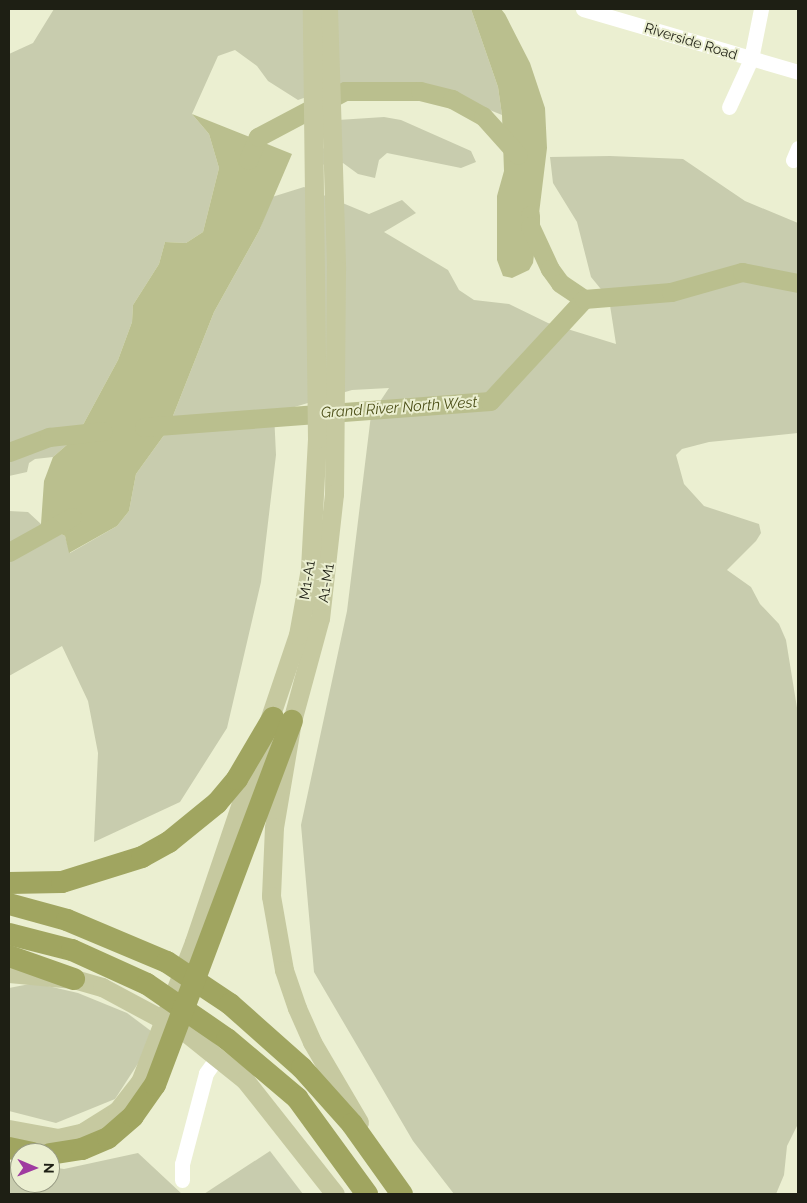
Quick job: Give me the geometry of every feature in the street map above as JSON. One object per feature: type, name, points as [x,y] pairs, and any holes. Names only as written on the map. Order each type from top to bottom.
[{"type":"highway","points":[[9,883],[70,880],[142,857],[169,842],[217,803],[283,720]]},
{"type":"highway","points":[[60,1152],[95,1145],[121,1127],[155,1085],[164,1044],[283,720]]},
{"type":"highway","points":[[9,904],[67,920],[168,962],[230,1004],[302,1068],[352,1124],[396,1186]]},
{"type":"highway","points":[[9,934],[72,950],[147,984],[228,1039],[297,1098],[367,1194]]},
{"type":"highway","points":[[9,956],[51,968],[74,979]]},
{"type":"highway","points":[[367,1135],[396,1186]]},
{"type":"main road","points":[[312,9],[326,440]]},
{"type":"main road","points":[[326,440],[336,269],[328,9]]},
{"type":"main road","name":"A1-M1","points":[[326,440],[329,562],[312,654],[283,720],[271,863],[277,934],[284,970],[312,1042],[367,1135],[409,1194]]},
{"type":"main road","points":[[9,973],[74,979],[102,987],[184,1031],[244,1080],[272,1112],[335,1194]]},
{"type":"main road","points":[[9,1129],[58,1138],[97,1125],[129,1098],[164,1044]]},
{"type":"street","name":"Riverside Road","points":[[583,9],[798,72]]},
{"type":"street","points":[[729,107],[751,59],[761,9]]},
{"type":"street","points":[[182,1180],[182,1164],[206,1073],[217,1058]]},
{"type":"shaded area","points":[[54,9],[471,9],[498,87],[502,115],[480,106],[396,98],[358,85],[332,88],[298,100],[268,81],[257,66],[235,50],[218,56],[192,114],[209,134],[219,168],[203,232],[186,243],[165,242],[159,264],[133,305],[132,322],[118,360],[77,436],[53,457],[35,459],[29,463],[27,472],[9,476],[9,54],[33,43]]},
{"type":"shaded area","points":[[471,9],[501,9],[505,14],[530,63],[545,108],[547,148],[533,263],[529,270],[512,278],[503,276],[497,260],[497,196],[504,171],[502,115],[498,87]]},
{"type":"shaded area","points":[[192,114],[292,154],[259,231],[214,312],[167,431],[136,474],[129,511],[117,526],[69,553],[65,536],[41,524],[44,481],[53,457],[77,436],[118,360],[132,322],[133,305],[159,264],[165,242],[186,243],[203,232],[219,168],[209,134]]},
{"type":"shaded area","points":[[384,117],[401,120],[471,151],[476,162],[461,168],[387,153],[379,160],[375,178],[358,174],[343,163],[325,166],[318,159],[338,120]]},
{"type":"shaded area","points":[[610,156],[683,159],[745,201],[798,223],[798,433],[709,442],[682,449],[676,455],[684,484],[704,506],[759,524],[761,533],[756,541],[727,570],[751,587],[760,604],[779,624],[786,640],[798,714],[798,1124],[787,1146],[784,1175],[776,1194],[454,1194],[413,1141],[314,972],[301,825],[347,611],[371,415],[389,388],[352,390],[274,413],[276,455],[261,582],[227,728],[180,802],[94,842],[98,753],[88,701],[62,646],[9,676],[9,511],[28,512],[41,524],[65,536],[70,553],[117,526],[129,511],[136,474],[167,431],[214,312],[259,231],[272,197],[304,187],[369,214],[402,200],[416,213],[384,232],[448,270],[459,290],[474,300],[509,304],[548,323],[616,344],[609,299],[591,277],[577,222],[553,183],[550,157]]},
{"type":"shaded area","points":[[35,983],[78,993],[127,1013],[151,1031],[139,1062],[115,1099],[56,1123],[9,1111],[9,988]]},
{"type":"shaded area","points":[[270,1151],[303,1194],[204,1194],[213,1188]]},
{"type":"shaded area","points":[[138,1153],[182,1194],[9,1194],[9,1162],[10,1193],[60,1193],[60,1168]]},
{"type":"waterway","points":[[248,160],[258,137],[345,91],[420,91],[452,99],[483,116],[518,155]]},
{"type":"waterway","points":[[530,215],[530,226],[550,269],[560,283],[584,299]]},
{"type":"waterway","name":"Grand River North West","points":[[144,427],[490,401],[584,299],[671,292],[742,272],[798,283]]},
{"type":"waterway","points":[[9,452],[49,437],[103,431]]},
{"type":"waterway","name":"Grand River North West","points":[[9,552],[72,517]]}]
